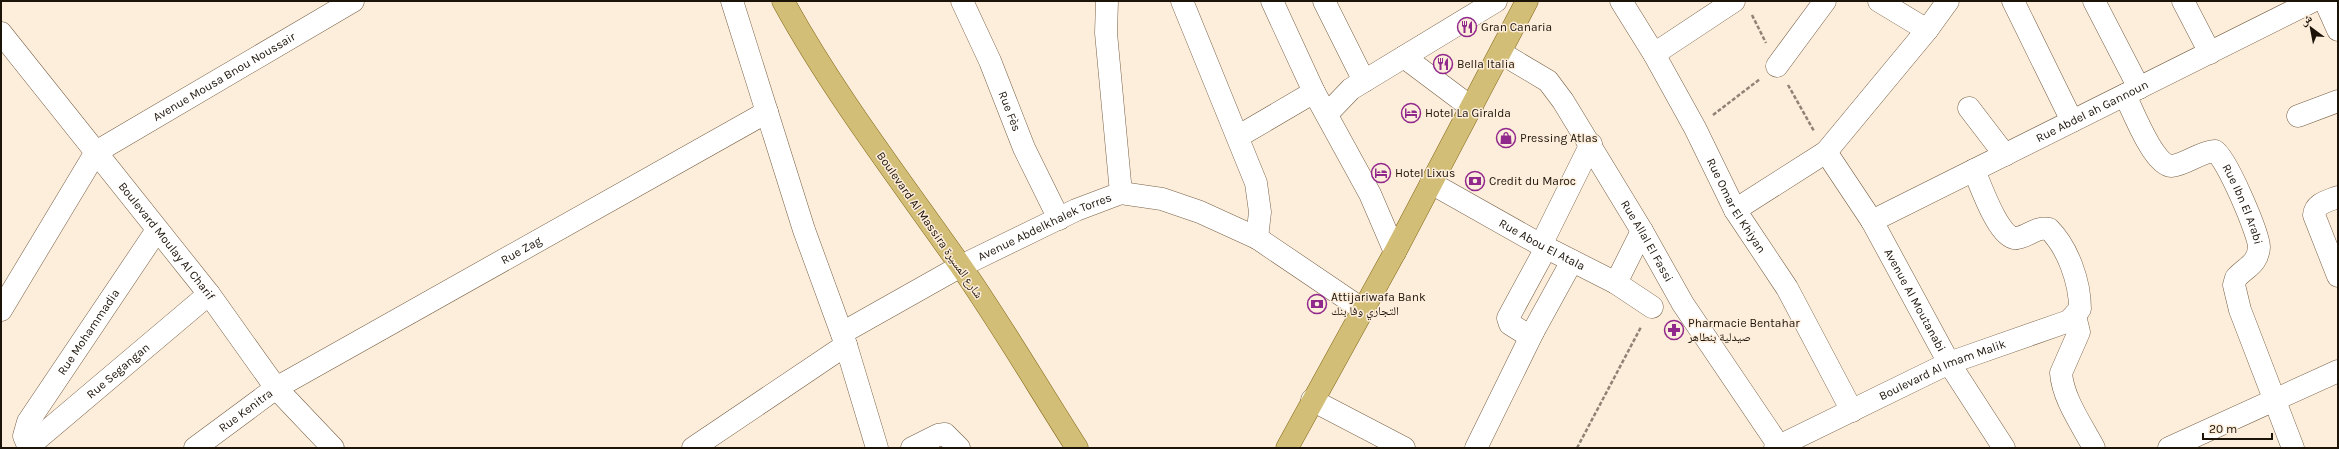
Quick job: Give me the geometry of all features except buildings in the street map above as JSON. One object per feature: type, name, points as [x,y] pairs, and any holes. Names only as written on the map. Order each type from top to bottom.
[{"type":"main road","name":"Boulevard Al Massira شارع المسيرة","points":[[783,1],[800,33],[883,157],[961,266],[1077,448]]},
{"type":"main road","points":[[1287,448],[1362,309],[1395,252],[1527,1]]},
{"type":"street","points":[[732,1],[804,230],[844,339],[877,448]]},
{"type":"street","name":"Rue Fès","points":[[962,1],[990,61],[1024,148],[1059,219]]},
{"type":"street","name":"Avenue Abdelkhalek Torres","points":[[692,448],[844,339],[961,266],[1059,219],[1121,193],[1106,33],[1107,1]]},
{"type":"street","points":[[1182,1],[1256,183],[1259,200],[1257,238]]},
{"type":"street","points":[[1272,1],[1314,92],[1370,194],[1395,252]]},
{"type":"street","points":[[1327,114],[1351,89],[1496,1]]},
{"type":"street","name":"Rue Omar El Khiyan","points":[[1621,1],[1654,54],[1695,128],[1735,210],[1787,288],[1852,410]]},
{"type":"street","points":[[1654,54],[1734,1]]},
{"type":"street","points":[[1777,66],[1825,1]]},
{"type":"street","points":[[1879,1],[1927,30]]},
{"type":"street","points":[[1735,210],[1826,152],[1927,30],[1948,1]]},
{"type":"street","points":[[2094,1],[2132,92]]},
{"type":"street","points":[[2183,1],[2210,53]]},
{"type":"street","name":"Rue Abdel ah Gannoun","points":[[1872,222],[2313,1]]},
{"type":"street","points":[[2325,1],[2338,30]]},
{"type":"street","points":[[1325,2],[1364,81]]},
{"type":"street","name":"Avenue Mousa Bnou Noussair","points":[[96,152],[342,4]]},
{"type":"street","points":[[2023,5],[2072,121]]},
{"type":"street","name":"Boulevard Moulay Al Charif","points":[[1,33],[209,294],[276,388],[333,448]]},
{"type":"street","name":"Rue Allal El Fassi","points":[[1501,53],[1548,81],[1591,144],[1642,230],[1683,304],[1777,447]]},
{"type":"street","points":[[1404,57],[1472,108]]},
{"type":"street","points":[[1238,136],[1314,92]]},
{"type":"street","name":"Rue Ibn El Arabi","points":[[2132,92],[2154,153],[2161,163],[2175,165],[2215,151],[2222,158],[2232,176],[2259,247],[2254,262],[2236,278],[2235,289],[2240,310],[2293,448]]},
{"type":"street","points":[[2298,116],[2338,101]]},
{"type":"street","points":[[1969,108],[2005,155]]},
{"type":"street","name":"Rue Zag","points":[[276,388],[767,112]]},
{"type":"street","points":[[1533,332],[1526,334],[1510,324],[1508,318],[1544,246],[1591,144]]},
{"type":"street","points":[[1,310],[96,152]]},
{"type":"street","name":"Avenue Al Moutanabi","points":[[1826,152],[1872,222],[1949,363],[2004,448]]},
{"type":"street","points":[[1974,170],[2004,233],[2016,238],[2040,228],[2049,229],[2058,239],[2075,277],[2080,302],[2080,309],[2075,316],[2079,332],[2061,373],[2067,398],[2094,448]]},
{"type":"street","name":"Rue Abou El Atala","points":[[1431,183],[1616,284],[1652,307]]},
{"type":"street","points":[[1121,193],[1162,199],[1200,212],[1257,238],[1362,309]]},
{"type":"street","points":[[2338,198],[2314,209],[2314,215],[2338,276]]},
{"type":"street","name":"Rue Mohammadia","points":[[27,444],[28,422],[157,230]]},
{"type":"street","points":[[1616,284],[1642,230]]},
{"type":"street","points":[[1476,448],[1533,332],[1572,261]]},
{"type":"street","name":"Rue Segangan","points":[[27,444],[209,294]]},
{"type":"street","name":"Boulevard Al Imam Malik","points":[[1777,447],[1949,363],[2069,321],[2075,316]]},
{"type":"street","points":[[2169,448],[2338,370]]},
{"type":"street","name":"Rue Kenitra","points":[[196,448],[276,388]]},
{"type":"street","points":[[1312,400],[1404,448]]},
{"type":"street","points":[[912,448],[938,435],[945,434],[959,448]]},
{"type":"path","points":[[1695,128],[1777,66]]},
{"type":"path","points":[[1577,448],[1652,307]]},
{"type":"place","name":"Gran Canaria","points":[[1467,27]]},
{"type":"place","name":"Bella Italia","points":[[1443,64]]},
{"type":"place","name":"Hotel La Giralda","points":[[1411,113]]},
{"type":"place","name":"Pressing Atlas","points":[[1506,138]]},
{"type":"place","name":"Hotel Lixus","points":[[1381,173]]},
{"type":"place","name":"Credit du Maroc","points":[[1475,181]]},
{"type":"place","name":"Attijariwafa Bank التجاري وفا بنك","points":[[1317,304]]},
{"type":"place","name":"Pharmacie Bentahar صيدلية بنطاهر","points":[[1674,330]]}]
